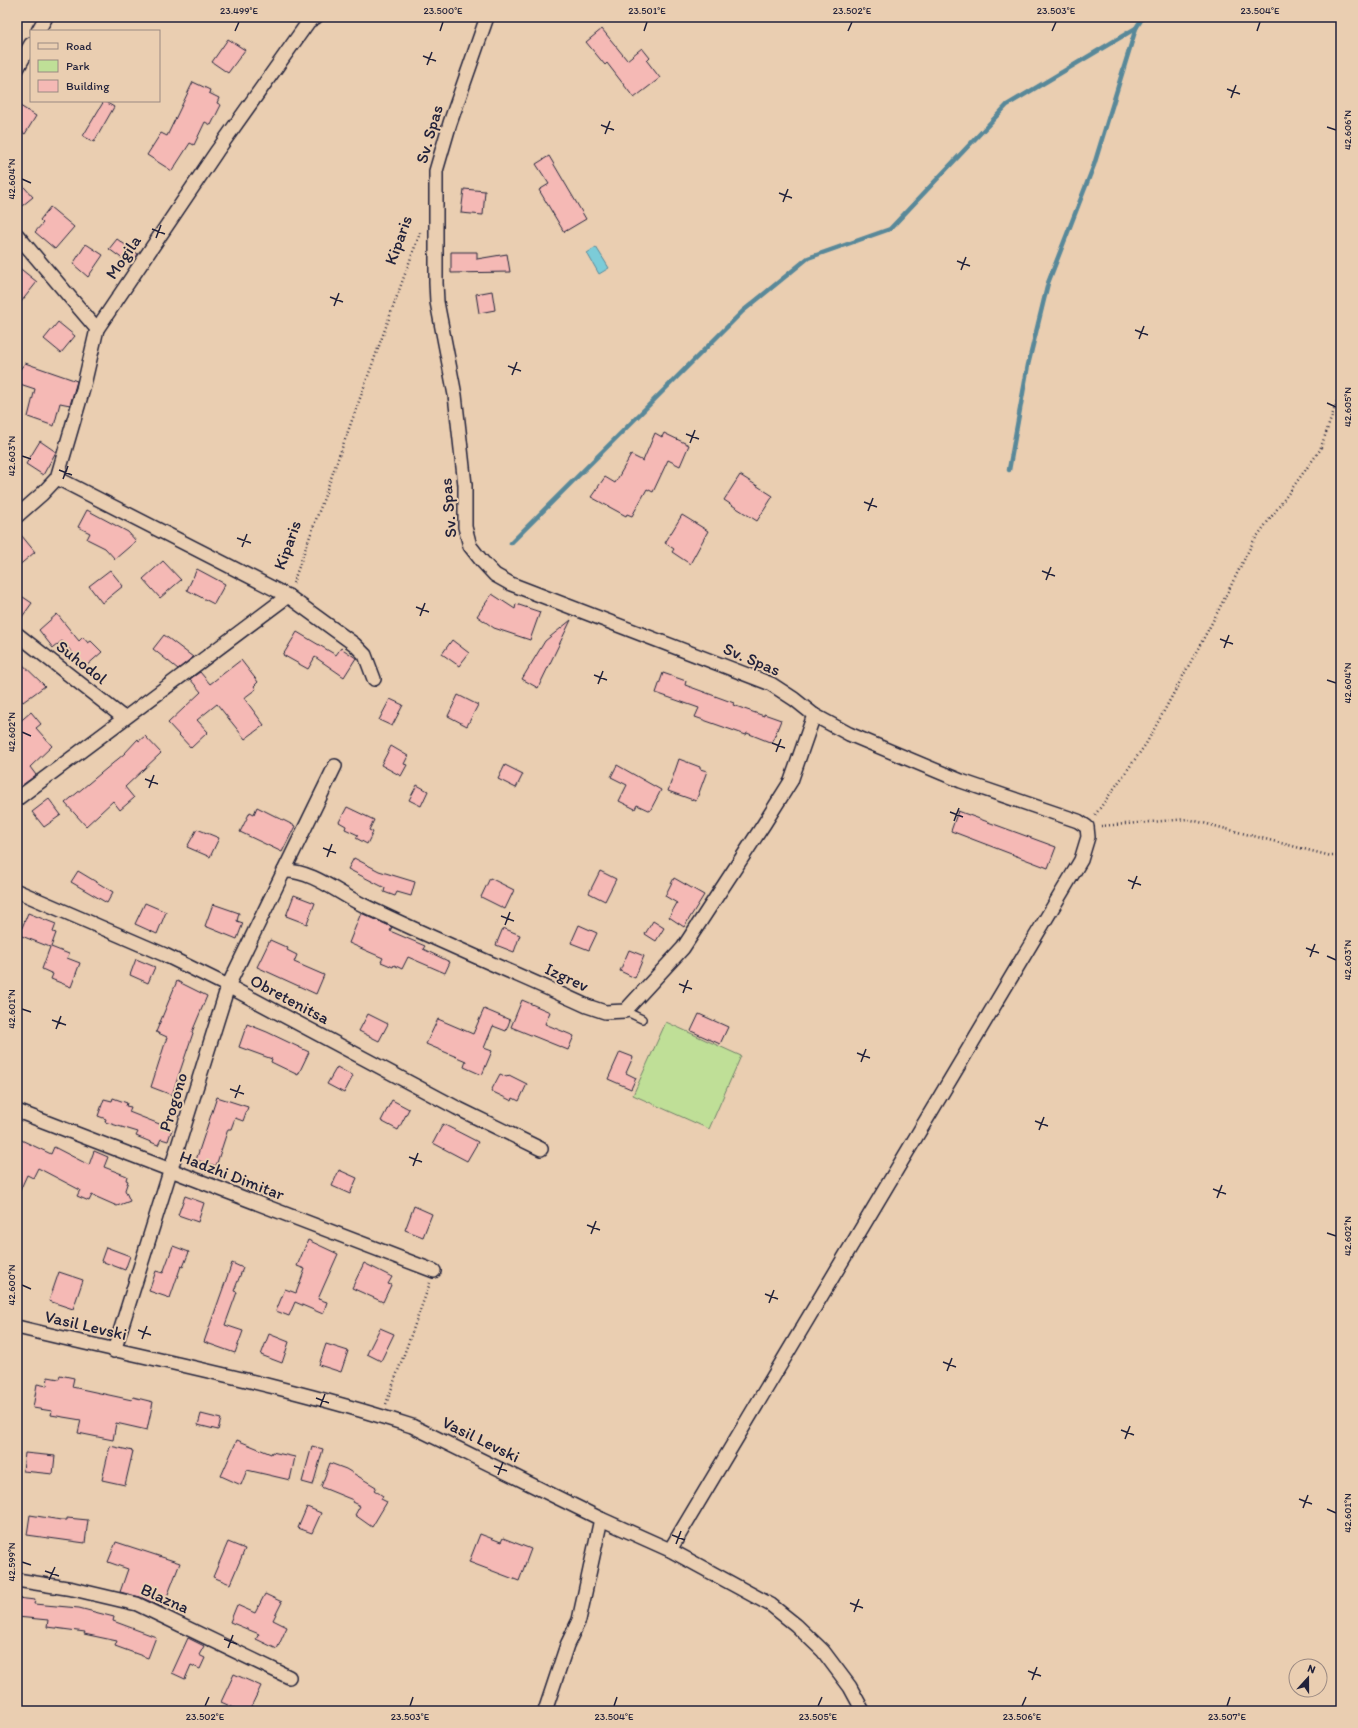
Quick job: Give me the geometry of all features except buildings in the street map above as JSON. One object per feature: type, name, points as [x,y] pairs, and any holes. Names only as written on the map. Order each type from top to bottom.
[{"type":"street","points":[[39,30],[46,17]]},
{"type":"street","name":"Sv. Spas","points":[[487,17],[450,122],[436,171],[438,302],[455,395],[465,485],[465,527],[470,546],[495,575],[511,584],[771,684],[794,699],[814,715],[849,734],[961,781],[1070,818],[1087,827]]},
{"type":"street","name":"Mogila","points":[[17,516],[42,494],[56,478],[83,389],[97,329],[217,151],[310,18]]},
{"type":"street","points":[[17,69],[30,46]]},
{"type":"street","points":[[17,235],[97,329]]},
{"type":"street","points":[[56,478],[288,596],[354,644],[365,655],[374,679]]},
{"type":"street","name":"Kiparis","points":[[17,799],[288,596]]},
{"type":"street","name":"Suhodol","points":[[17,634],[124,718]]},
{"type":"street","points":[[625,1011],[682,948],[764,824],[791,781],[814,715]]},
{"type":"street","name":"Progono","points":[[114,1351],[228,986],[335,766]]},
{"type":"street","points":[[670,1550],[1081,860],[1088,837],[1087,827]]},
{"type":"street","name":"Izgrev","points":[[284,871],[296,871],[363,905],[587,1006],[605,1012],[625,1011]]},
{"type":"street","name":"Obretenitsa","points":[[17,891],[165,955],[228,986],[457,1108],[541,1149]]},
{"type":"street","name":"Hadzhi Dimitar","points":[[17,1111],[170,1171],[434,1271]]},
{"type":"street","name":"Vasil Levski","points":[[17,1327],[114,1351],[228,1376],[381,1416],[412,1426],[452,1444],[601,1519],[670,1550],[771,1605],[796,1625],[828,1657],[850,1687],[863,1711]]},
{"type":"street","points":[[545,1711],[567,1645],[579,1620],[601,1519]]},
{"type":"street","name":"Blazna","points":[[17,1580],[73,1589],[137,1604],[289,1677]]},
{"type":"lane","points":[[625,1011],[642,1020]]},
{"type":"path","name":"Kiparis","points":[[288,596],[423,225]]},
{"type":"path","points":[[1087,827],[1146,744],[1213,621],[1253,542],[1320,450],[1341,390]]},
{"type":"path","points":[[1087,827],[1188,819],[1331,856],[1341,856]]},
{"type":"path","points":[[381,1416],[434,1271]]},
{"type":"green space","points":[[666,1022],[741,1056],[709,1129],[633,1095]]},
{"type":"water","points":[[596,247],[609,268],[599,274],[587,253]]},
{"type":"waterway","points":[[1009,470],[1028,365],[1048,283],[1094,165],[1136,28],[1143,17]]},
{"type":"waterway","points":[[511,543],[743,311],[808,258],[890,229],[1007,105],[1136,28]]}]
